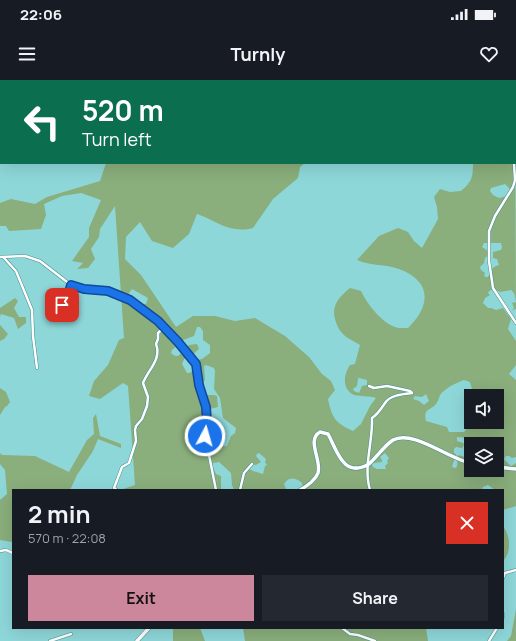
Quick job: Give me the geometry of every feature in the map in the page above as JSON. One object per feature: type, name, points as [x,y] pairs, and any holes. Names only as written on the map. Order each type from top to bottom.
[{"type":"street","points":[[514,164],[515,180],[513,187],[495,216],[489,231],[489,261],[493,288],[516,323]]},
{"type":"street","points":[[0,257],[25,256],[40,261],[71,285],[84,289],[108,291],[120,295],[130,300],[164,327],[196,364],[199,385],[206,407],[207,422],[205,436],[216,489]]},
{"type":"street","points":[[4,258],[16,271],[32,310],[33,336],[37,368]]},
{"type":"street","points":[[55,317],[69,292],[71,285]]},
{"type":"street","points":[[116,489],[114,488],[116,479],[122,467],[129,463],[136,441],[136,426],[142,419],[147,406],[148,398],[143,383],[147,373],[156,363],[156,344],[158,333],[164,327]]},
{"type":"street","points":[[368,386],[374,388],[387,386],[410,391],[412,393],[401,394],[388,399],[372,418],[367,475],[370,489]]},
{"type":"street","points":[[302,489],[312,482],[318,472],[318,462],[314,439],[315,435],[320,432],[328,434],[341,460],[346,465],[357,468],[364,467],[369,464],[394,440],[404,438],[422,441],[438,451],[464,462]]},
{"type":"street","points":[[240,489],[244,473],[252,464]]},
{"type":"street","points":[[504,468],[516,469]]},
{"type":"street","points":[[0,551],[6,550],[12,553]]},
{"type":"street","points":[[504,576],[505,573],[516,570]]},
{"type":"street","points":[[137,641],[148,629]]},
{"type":"street","points":[[343,629],[350,634],[375,641]]},
{"type":"street","points":[[489,641],[496,629]]},
{"type":"street","points":[[50,641],[71,634]]},
{"type":"green space","points":[[106,164],[304,164],[300,167],[298,178],[273,199],[253,228],[230,228],[197,214],[189,234],[173,248],[152,241],[140,222],[126,237],[125,259],[141,275],[176,327],[193,316],[215,316],[235,321],[255,318],[285,336],[309,357],[322,374],[331,381],[335,390],[328,399],[331,411],[338,422],[353,431],[361,424],[376,398],[354,395],[347,389],[345,382],[346,373],[350,365],[355,364],[360,345],[346,336],[338,328],[334,314],[335,305],[343,294],[350,288],[361,291],[367,302],[382,319],[393,326],[408,328],[416,320],[424,303],[422,287],[418,280],[410,274],[394,267],[357,260],[379,236],[398,228],[408,232],[414,241],[422,248],[438,219],[434,197],[440,189],[450,192],[461,191],[468,185],[471,179],[473,164],[515,164],[516,302],[514,293],[511,290],[500,292],[494,289],[489,291],[488,293],[490,295],[485,298],[483,303],[488,308],[496,310],[503,308],[511,319],[508,329],[516,341],[516,365],[509,374],[516,380],[516,457],[512,458],[506,456],[504,459],[511,466],[516,463],[516,506],[504,510],[504,489],[494,489],[488,485],[483,487],[482,489],[303,489],[302,483],[297,480],[290,479],[284,484],[286,489],[234,489],[231,473],[219,462],[213,463],[213,467],[216,474],[221,476],[221,489],[123,489],[135,485],[128,386],[123,383],[100,399],[89,396],[94,381],[108,365],[119,340],[124,338],[115,206],[100,229],[99,237],[91,249],[95,259],[88,268],[77,269],[83,263],[72,261],[89,237],[89,228],[101,200],[81,193],[62,196],[44,204],[46,215],[41,229],[9,231],[6,226],[0,226],[0,203],[11,199],[35,204],[47,197],[100,181]],"holes":[[[505,184],[510,189],[507,196],[499,198],[493,195],[490,191],[491,188]],[[484,243],[501,243],[501,250],[493,252],[493,258],[497,259],[499,265],[492,269],[488,277],[484,276],[485,273],[480,267],[484,263],[485,258],[491,253],[482,247]],[[132,289],[148,298],[146,304],[128,297]],[[197,327],[200,327],[203,331],[203,340],[210,345],[210,353],[202,359],[197,360],[191,372],[187,373],[182,364],[184,359],[191,357],[199,349],[197,344],[189,345],[178,356],[171,353],[172,350],[183,340],[194,336]],[[206,365],[214,368],[214,389],[220,398],[223,418],[236,428],[235,433],[231,436],[227,446],[218,444],[213,437],[209,440],[208,445],[198,447],[196,434],[197,432],[206,431],[210,422],[210,409],[218,407],[217,396],[203,395],[201,387],[205,380],[204,366]],[[359,378],[367,380],[367,385],[362,386],[359,393],[353,389],[357,386]],[[426,394],[429,401],[424,405],[413,399],[415,396],[422,397]],[[259,453],[266,459],[265,462],[267,465],[265,466],[263,474],[249,469],[252,464],[256,465],[261,462],[256,456]],[[385,453],[389,458],[387,461],[388,463],[385,466],[386,469],[377,469],[373,467],[372,464],[382,462],[380,457]]]},
{"type":"green space","points":[[15,298],[18,301],[14,308],[19,317],[26,317],[26,323],[18,329],[14,318],[1,314],[0,316],[0,308]]},
{"type":"green space","points":[[516,302],[516,309],[512,310],[514,308],[512,303]]},
{"type":"green space","points":[[0,325],[8,334],[0,341]]},
{"type":"green space","points":[[0,388],[6,392],[10,402],[0,415]]},
{"type":"green space","points":[[96,414],[100,436],[121,444],[121,448],[98,439],[93,451],[77,475],[70,489],[12,489],[12,542],[0,540],[0,500],[7,494],[5,470],[0,464],[0,453],[2,455],[35,456],[69,472],[87,440],[94,434],[93,418]]},
{"type":"green space","points":[[504,528],[509,544],[504,560]]},
{"type":"green space","points":[[516,609],[516,641],[507,641],[511,636]]},
{"type":"green space","points":[[173,629],[200,629],[205,641],[173,641]]},
{"type":"green space","points":[[243,629],[426,629],[428,641],[245,641]]},
{"type":"route","points":[[62,305],[71,285],[84,289],[108,291],[130,300],[158,321],[196,364],[199,385],[206,407],[207,422],[205,436]]}]
